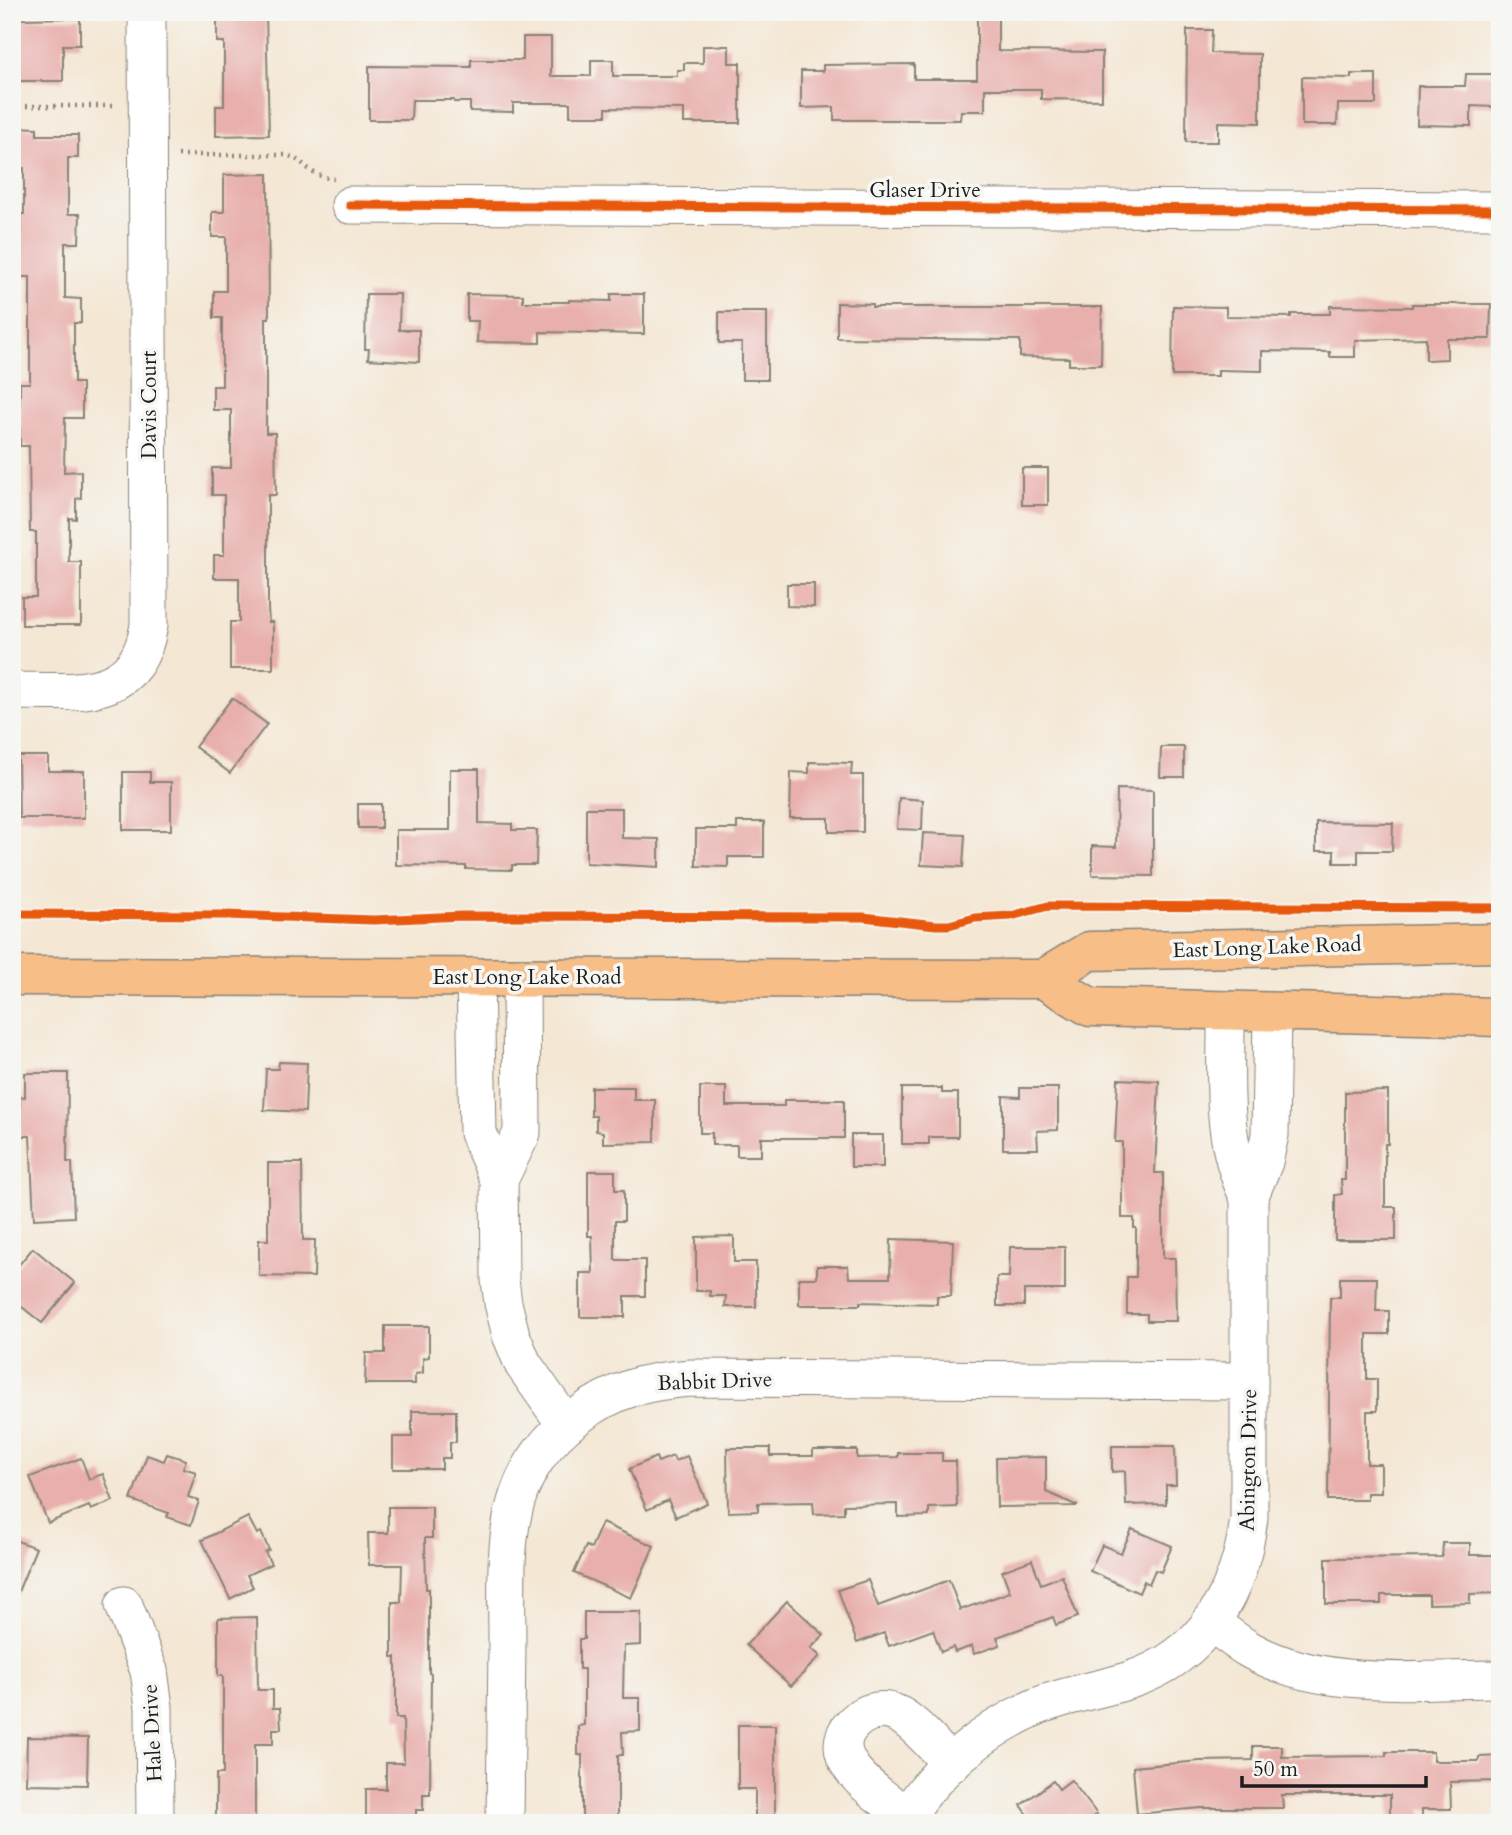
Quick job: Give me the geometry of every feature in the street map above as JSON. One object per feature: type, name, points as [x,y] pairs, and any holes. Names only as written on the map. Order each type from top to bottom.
[{"type":"main road","name":"East Long Lake Road","points":[[12,976],[1043,979],[1089,951],[1500,943]]},
{"type":"main road","points":[[1161,1009],[1154,996],[1155,972],[1160,962],[1173,950]]},
{"type":"main road","points":[[1043,979],[1090,1007],[1500,1017]]},
{"type":"street","name":"Davis Court","points":[[12,691],[94,690],[112,684],[135,666],[147,639],[147,12]]},
{"type":"street","name":"Glaser Drive","points":[[350,206],[1500,210]]},
{"type":"street","points":[[475,977],[478,1133],[499,1180],[500,1280],[511,1335],[523,1364],[566,1425]]},
{"type":"street","points":[[499,1180],[522,1133],[521,977]]},
{"type":"street","name":"Abington Drive","points":[[1226,1010],[1227,1133],[1238,1177],[1249,1198]]},
{"type":"street","name":"Abington Drive","points":[[951,1764],[905,1719],[895,1713],[873,1711],[862,1716],[854,1723],[843,1743],[844,1755],[856,1776],[905,1819],[951,1764],[971,1746],[1013,1719],[1069,1695],[1133,1679],[1160,1667],[1192,1643],[1211,1622],[1224,1604],[1236,1579],[1245,1549],[1249,1518],[1249,1198],[1264,1162],[1270,1135],[1272,1012]]},
{"type":"street","name":"Babbit Drive","points":[[505,1823],[507,1570],[512,1517],[518,1494],[531,1465],[547,1441],[589,1408],[627,1389],[652,1382],[691,1378],[1249,1381]]},
{"type":"street","name":"Hale Drive","points":[[124,1605],[149,1671],[154,1707],[155,1823]]},
{"type":"street","points":[[1211,1622],[1252,1651],[1286,1665],[1320,1674],[1360,1679],[1500,1679]]},
{"type":"path","points":[[12,106],[125,106]]},
{"type":"path","points":[[178,155],[291,156],[319,176],[350,206]]},
{"type":"building","points":[[226,12],[266,12],[269,135],[216,136],[216,106],[224,106],[224,42],[217,42],[217,14],[226,15]]},
{"type":"building","points":[[977,15],[998,15],[998,51],[1102,52],[1102,100],[1041,99],[1041,89],[985,89],[985,111],[961,111],[960,120],[834,120],[834,107],[801,108],[801,71],[823,71],[823,65],[914,64],[914,79],[977,79]]},
{"type":"building","points":[[80,18],[80,45],[63,45],[63,81],[19,81],[19,19]]},
{"type":"building","points":[[1187,30],[1212,30],[1211,53],[1260,54],[1260,123],[1218,122],[1218,142],[1186,142]]},
{"type":"building","points":[[523,37],[551,37],[551,76],[591,76],[591,60],[613,60],[613,76],[677,76],[677,70],[684,70],[684,63],[703,63],[703,46],[729,46],[729,63],[740,63],[740,123],[684,123],[684,109],[606,108],[606,116],[570,116],[570,103],[513,103],[513,112],[470,111],[470,102],[454,100],[412,100],[411,120],[369,120],[369,66],[471,67],[471,60],[523,60]]},
{"type":"building","points":[[1351,74],[1376,74],[1376,104],[1338,104],[1337,125],[1302,125],[1302,77],[1351,78]]},
{"type":"building","points":[[1466,74],[1496,74],[1495,107],[1471,106],[1471,126],[1417,125],[1418,86],[1465,86]]},
{"type":"building","points":[[17,127],[37,128],[37,135],[78,135],[78,158],[68,158],[68,214],[80,214],[79,243],[65,243],[65,298],[81,299],[81,323],[74,323],[74,383],[82,383],[82,418],[65,418],[64,472],[81,471],[81,498],[76,499],[76,519],[69,518],[69,562],[81,562],[81,625],[22,625],[22,597],[36,597],[36,532],[30,532],[29,446],[20,446],[20,383],[30,383],[30,277],[21,277],[24,168],[17,168]]},
{"type":"building","points":[[268,174],[269,318],[266,318],[266,433],[275,433],[276,495],[268,495],[268,608],[269,622],[273,622],[273,669],[230,669],[230,622],[239,622],[239,578],[214,578],[214,555],[224,555],[224,495],[212,495],[212,468],[231,468],[231,410],[213,410],[213,386],[222,386],[222,318],[214,318],[214,291],[226,291],[226,237],[212,237],[212,212],[224,212],[224,175]]},
{"type":"building","points":[[366,294],[400,294],[399,330],[419,330],[419,362],[368,359],[369,349],[365,349]]},
{"type":"building","points":[[467,294],[523,295],[523,302],[569,302],[611,301],[611,294],[644,294],[644,334],[540,332],[540,343],[477,342],[478,321],[467,321]]},
{"type":"building","points":[[837,303],[872,304],[872,307],[1102,307],[1101,365],[1069,365],[1069,358],[1020,357],[1020,340],[837,338]]},
{"type":"building","points":[[1412,304],[1491,304],[1490,339],[1447,339],[1447,359],[1426,360],[1426,338],[1355,340],[1355,357],[1330,357],[1330,352],[1262,351],[1262,371],[1218,370],[1218,376],[1172,376],[1173,306],[1226,307],[1226,316],[1291,317],[1291,314],[1330,314],[1330,306],[1412,307]]},
{"type":"building","points":[[719,312],[767,312],[767,380],[742,380],[742,343],[719,343]]},
{"type":"building","points":[[1022,468],[1048,468],[1048,505],[1022,505]]},
{"type":"building","points":[[787,584],[814,584],[814,607],[787,606]]},
{"type":"building","points":[[232,698],[267,724],[230,773],[195,747]]},
{"type":"building","points":[[1161,747],[1184,747],[1184,777],[1160,777]]},
{"type":"building","points":[[18,756],[48,756],[48,771],[84,771],[84,818],[19,818]]},
{"type":"building","points":[[809,762],[852,763],[851,775],[863,775],[863,832],[829,832],[829,818],[790,818],[791,772],[809,773]]},
{"type":"building","points":[[450,769],[479,769],[479,823],[512,824],[512,830],[537,830],[536,865],[512,865],[512,870],[396,865],[396,830],[450,830]]},
{"type":"building","points":[[123,772],[150,772],[150,782],[171,782],[171,830],[123,830]]},
{"type":"building","points":[[1117,789],[1153,790],[1153,876],[1092,875],[1092,846],[1116,847]]},
{"type":"building","points":[[899,798],[923,800],[922,830],[897,829]]},
{"type":"building","points":[[358,804],[381,804],[381,828],[358,828]]},
{"type":"building","points":[[586,808],[622,808],[622,838],[659,839],[659,867],[586,863]]},
{"type":"building","points":[[737,822],[764,822],[764,857],[728,857],[728,867],[696,866],[696,829],[737,829]]},
{"type":"building","points":[[1316,822],[1393,823],[1392,851],[1358,851],[1358,863],[1334,863],[1334,851],[1316,851]]},
{"type":"building","points":[[923,833],[965,835],[963,867],[921,865]]},
{"type":"building","points":[[279,1062],[307,1063],[305,1112],[264,1110],[266,1069],[278,1069]]},
{"type":"building","points":[[25,1073],[68,1073],[67,1162],[72,1162],[74,1217],[34,1219],[30,1136],[20,1136],[20,1097],[25,1097]]},
{"type":"building","points":[[1118,1079],[1159,1081],[1155,1173],[1163,1173],[1163,1258],[1175,1258],[1176,1321],[1147,1321],[1147,1314],[1127,1314],[1127,1277],[1136,1277],[1136,1228],[1134,1218],[1122,1218],[1122,1142],[1115,1142]]},
{"type":"building","points":[[591,1087],[634,1087],[634,1100],[655,1100],[655,1142],[603,1143],[603,1132],[596,1131],[596,1116],[591,1116]]},
{"type":"building","points":[[700,1087],[726,1087],[726,1106],[784,1106],[784,1100],[844,1100],[844,1138],[761,1138],[761,1156],[737,1156],[737,1145],[712,1145],[712,1133],[700,1133]]},
{"type":"building","points":[[902,1088],[942,1088],[942,1093],[958,1093],[958,1137],[929,1137],[929,1144],[902,1144]]},
{"type":"building","points":[[1020,1088],[1058,1088],[1058,1130],[1037,1131],[1038,1149],[1003,1149],[1003,1096],[1020,1097]]},
{"type":"building","points":[[1388,1091],[1385,1207],[1396,1207],[1396,1240],[1335,1240],[1335,1195],[1342,1194],[1341,1180],[1345,1180],[1345,1092]]},
{"type":"building","points":[[851,1135],[883,1135],[883,1167],[851,1167]]},
{"type":"building","points":[[268,1163],[302,1163],[303,1240],[315,1240],[314,1277],[259,1276],[259,1240],[268,1240]]},
{"type":"building","points":[[588,1171],[615,1171],[615,1190],[624,1190],[624,1221],[615,1221],[615,1260],[645,1260],[645,1296],[625,1296],[625,1317],[580,1317],[580,1273],[593,1273],[592,1236],[588,1236]]},
{"type":"building","points":[[734,1236],[734,1262],[756,1262],[756,1307],[725,1307],[726,1296],[710,1296],[710,1291],[696,1291],[696,1237]]},
{"type":"building","points":[[891,1239],[953,1241],[951,1296],[937,1296],[937,1304],[860,1302],[860,1305],[799,1305],[799,1278],[817,1278],[817,1266],[848,1266],[849,1278],[890,1278]]},
{"type":"building","points":[[1010,1247],[1065,1247],[1065,1290],[1024,1290],[1024,1306],[997,1306],[997,1277],[1009,1277]]},
{"type":"building","points":[[33,1248],[75,1283],[42,1323],[12,1299],[12,1273]]},
{"type":"building","points":[[1340,1278],[1377,1278],[1376,1311],[1389,1311],[1389,1334],[1367,1334],[1367,1379],[1377,1379],[1377,1411],[1367,1411],[1367,1464],[1381,1464],[1381,1493],[1367,1493],[1367,1500],[1328,1500],[1330,1297],[1340,1297]]},
{"type":"building","points":[[385,1326],[429,1326],[429,1357],[423,1358],[423,1373],[415,1374],[415,1384],[365,1384],[366,1353],[385,1353]]},
{"type":"building","points":[[412,1411],[456,1411],[456,1442],[450,1442],[450,1458],[442,1458],[442,1469],[393,1469],[393,1437],[412,1437]]},
{"type":"building","points":[[1112,1446],[1175,1446],[1176,1485],[1166,1485],[1166,1504],[1126,1505],[1125,1471],[1112,1472]]},
{"type":"building","points":[[727,1448],[770,1448],[770,1456],[813,1456],[813,1450],[857,1450],[857,1458],[898,1457],[898,1453],[942,1453],[942,1461],[956,1461],[957,1507],[929,1508],[929,1516],[898,1517],[898,1504],[844,1505],[844,1513],[814,1514],[813,1502],[758,1503],[758,1511],[728,1512]]},
{"type":"building","points":[[167,1454],[186,1460],[183,1468],[196,1472],[188,1497],[199,1501],[191,1525],[167,1517],[169,1513],[131,1500],[147,1455],[164,1461]]},
{"type":"building","points":[[673,1456],[675,1461],[687,1456],[707,1503],[676,1517],[668,1500],[647,1510],[629,1469],[656,1457],[658,1462]]},
{"type":"building","points":[[1046,1457],[1046,1492],[1078,1506],[997,1507],[996,1458]]},
{"type":"building","points":[[81,1458],[89,1479],[103,1474],[113,1501],[91,1510],[89,1506],[48,1523],[30,1477]]},
{"type":"building","points":[[388,1507],[432,1507],[432,1538],[425,1538],[431,1674],[430,1794],[423,1794],[423,1810],[416,1810],[416,1821],[366,1821],[366,1789],[386,1789],[386,1763],[404,1763],[403,1718],[396,1718],[396,1657],[392,1657],[392,1602],[401,1602],[402,1565],[369,1565],[368,1533],[388,1533]]},
{"type":"building","points":[[248,1517],[257,1534],[261,1532],[269,1550],[265,1552],[271,1564],[247,1575],[253,1587],[230,1599],[202,1540]]},
{"type":"building","points":[[602,1523],[654,1546],[631,1598],[574,1573],[586,1546],[591,1548]]},
{"type":"building","points":[[1132,1529],[1172,1546],[1161,1572],[1155,1570],[1149,1584],[1144,1581],[1139,1593],[1090,1571],[1102,1545],[1121,1553]]},
{"type":"building","points":[[12,1539],[36,1548],[13,1604],[12,1603]]},
{"type":"building","points":[[1443,1543],[1470,1543],[1470,1555],[1500,1555],[1500,1593],[1470,1594],[1470,1603],[1429,1604],[1429,1595],[1381,1595],[1381,1604],[1326,1604],[1326,1558],[1442,1557]]},
{"type":"building","points":[[1032,1560],[1041,1584],[1062,1576],[1078,1617],[1056,1625],[1053,1617],[997,1637],[1000,1645],[974,1654],[972,1646],[955,1652],[953,1647],[941,1652],[933,1630],[889,1646],[884,1633],[857,1643],[838,1590],[868,1580],[878,1606],[949,1580],[960,1610],[1010,1592],[1002,1571]]},
{"type":"building","points":[[787,1601],[824,1635],[811,1648],[820,1656],[791,1686],[746,1645]]},
{"type":"building","points":[[584,1612],[641,1612],[641,1645],[624,1646],[623,1698],[640,1698],[640,1731],[622,1732],[623,1755],[618,1755],[618,1823],[582,1823],[582,1755],[578,1755],[578,1726],[584,1725],[584,1669],[579,1669],[579,1639],[584,1639]]},
{"type":"building","points":[[257,1617],[258,1690],[273,1690],[273,1708],[280,1708],[281,1729],[273,1729],[273,1744],[255,1744],[255,1823],[216,1823],[216,1774],[223,1774],[223,1676],[218,1676],[218,1618]]},
{"type":"building","points":[[738,1725],[775,1725],[775,1823],[755,1823],[755,1789],[738,1789]]},
{"type":"building","points":[[27,1737],[88,1738],[87,1785],[26,1784]]},
{"type":"building","points":[[1253,1746],[1282,1746],[1282,1757],[1386,1756],[1386,1752],[1433,1752],[1433,1761],[1479,1761],[1479,1757],[1500,1756],[1500,1781],[1450,1782],[1451,1809],[1422,1809],[1422,1818],[1390,1819],[1390,1795],[1282,1795],[1283,1808],[1201,1808],[1137,1814],[1133,1767],[1253,1760]]},
{"type":"building","points":[[1071,1780],[1097,1814],[1084,1823],[1034,1823],[1021,1805],[1053,1781],[1059,1789]]},
{"type":"cycle path","points":[[350,205],[1500,210]]},
{"type":"cycle path","points":[[12,914],[224,915],[374,920],[462,916],[863,917],[949,925],[975,918],[1011,916],[1048,906],[1500,908]]}]
